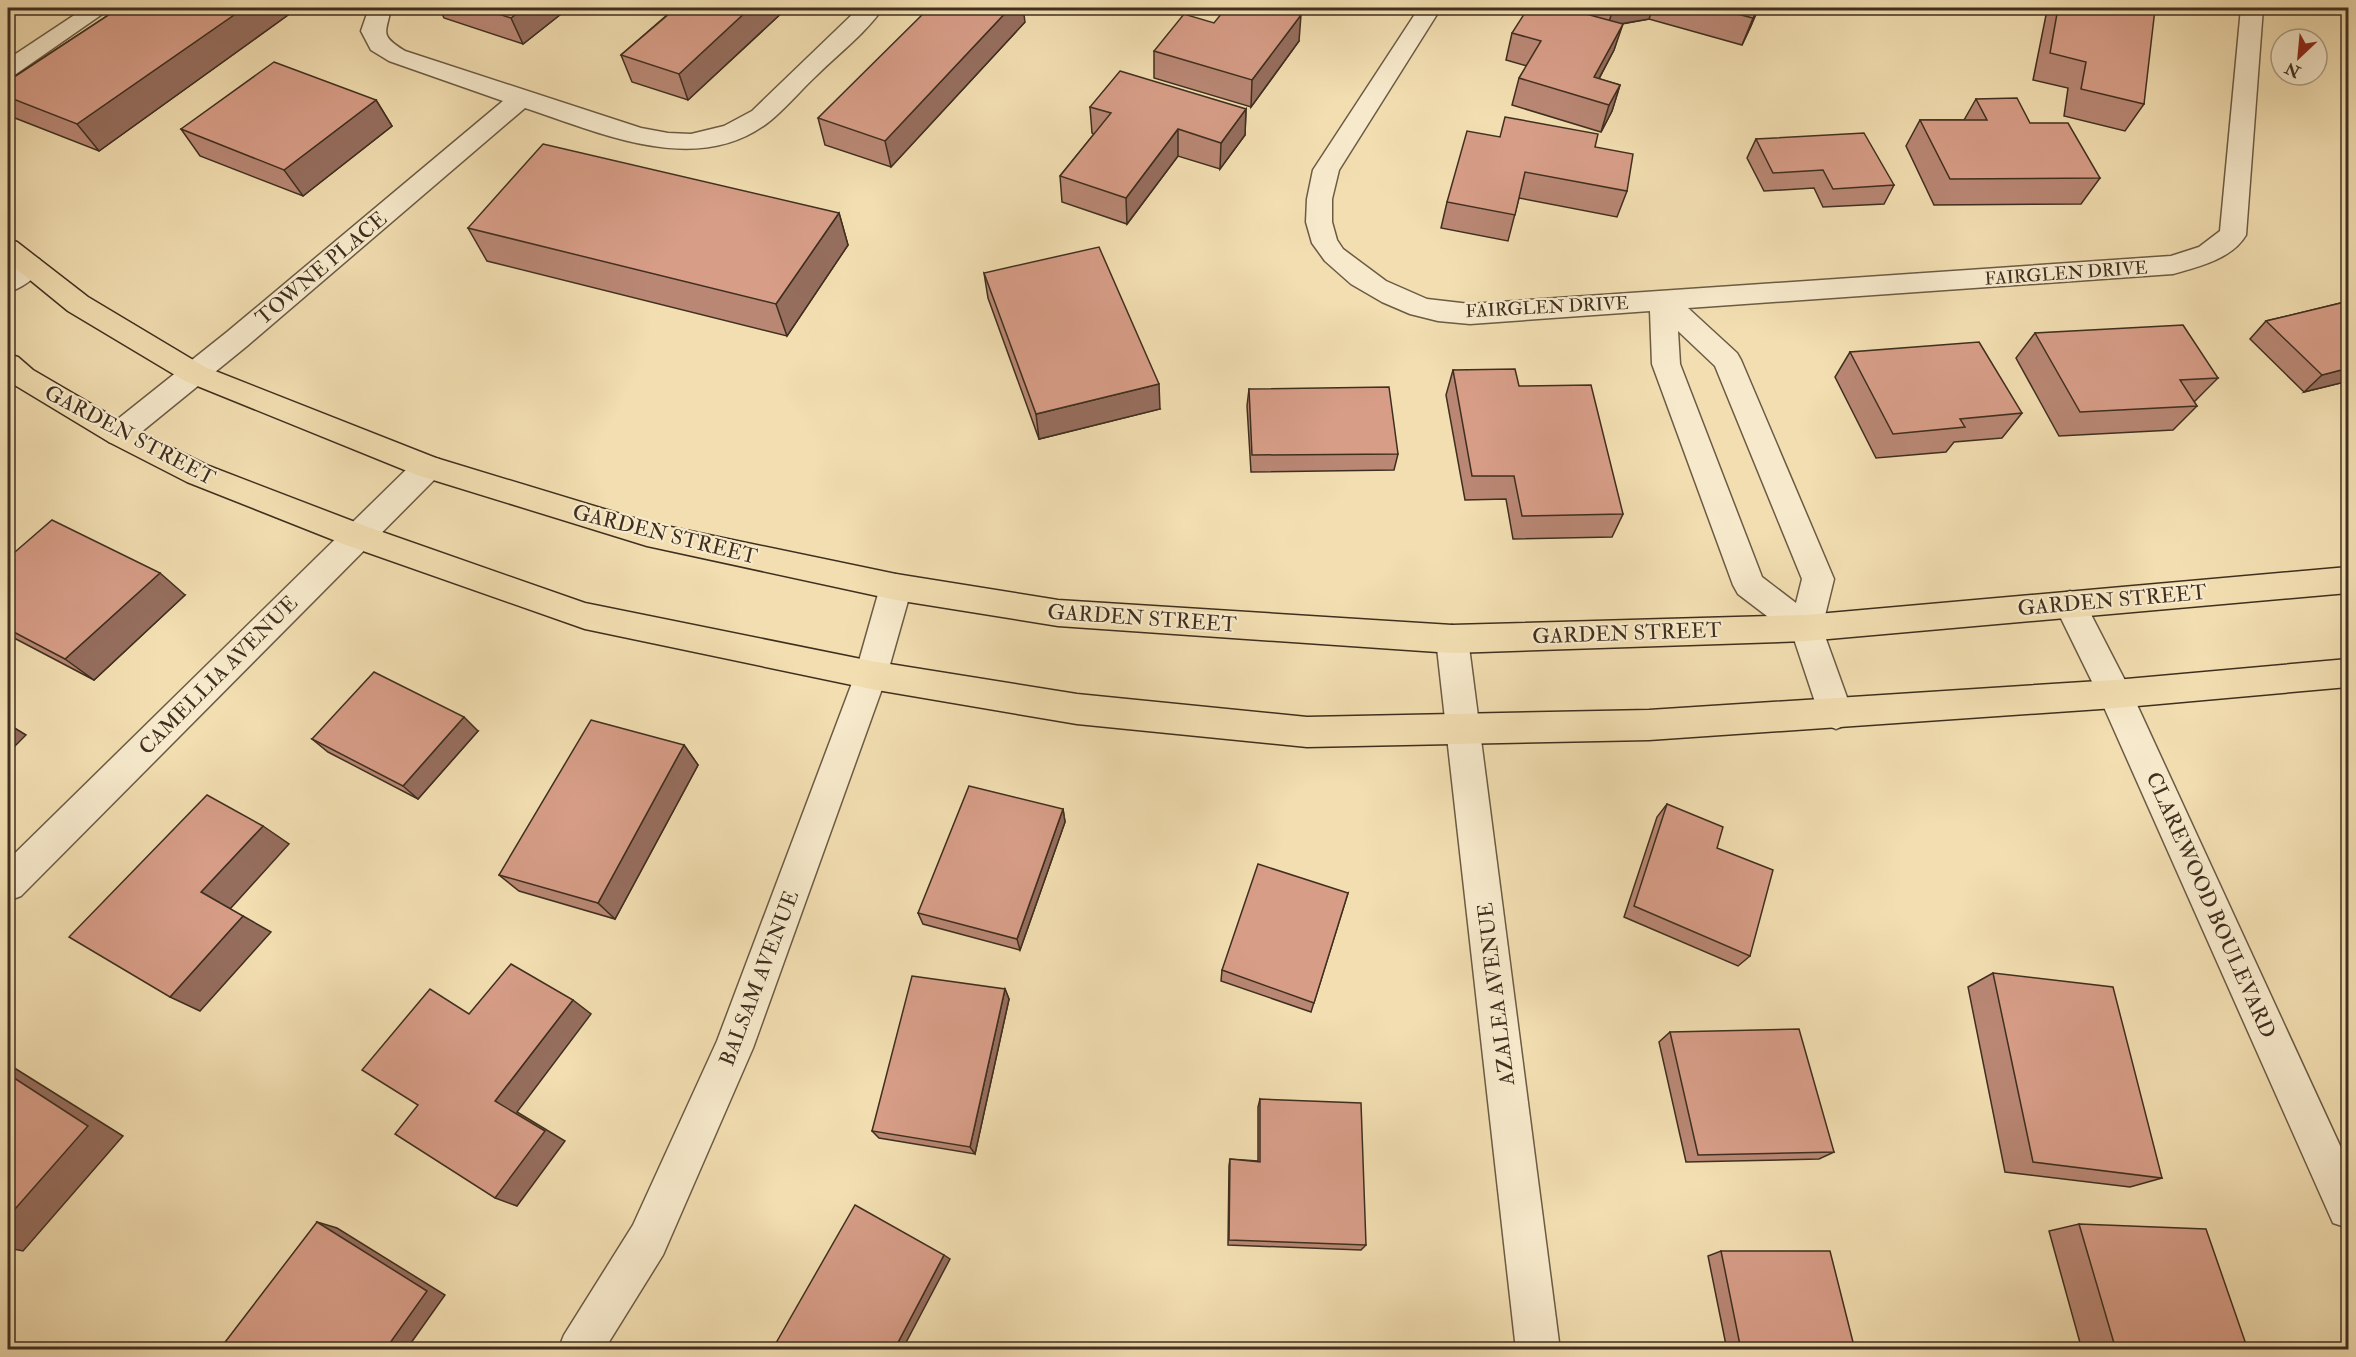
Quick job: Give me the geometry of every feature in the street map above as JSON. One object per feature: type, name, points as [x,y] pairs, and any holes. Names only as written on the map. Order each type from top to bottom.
[{"type":"main road","name":"GARDEN STREET","points":[[8,248],[19,274],[78,304],[195,374],[428,467],[647,534],[896,587],[1058,613],[1452,639],[1806,628],[2349,580]]},
{"type":"main road","name":"GARDEN STREET","points":[[8,364],[23,377],[118,434],[198,474],[357,536],[585,616],[871,675],[1077,709],[1307,732],[1649,725],[2115,694],[2349,673]]},
{"type":"street","points":[[8,69],[100,8]]},
{"type":"street","points":[[380,8],[373,31],[380,45],[397,56],[520,99],[650,138],[681,142],[715,137],[742,129],[761,116],[872,8]]},
{"type":"street","name":"FAIRGLEN DRIVE","points":[[1430,8],[1326,170],[1319,199],[1320,231],[1337,258],[1372,287],[1420,307],[1470,314],[2173,265],[2208,253],[2233,235],[2252,8]]},
{"type":"street","points":[[8,40],[34,51]]},
{"type":"street","name":"TOWNE PLACE","points":[[118,434],[195,374],[520,99]]},
{"type":"street","points":[[1662,301],[1666,364],[1749,585],[1806,628]]},
{"type":"street","points":[[1662,301],[1727,360],[1818,579],[1806,628],[1836,714]]},
{"type":"street","name":"CAMELLIA AVENUE","points":[[8,884],[428,467]]},
{"type":"street","name":"BALSAM AVENUE","points":[[579,1350],[648,1240],[734,1048],[871,675],[896,587]]},
{"type":"street","name":"CLAREWOOD BOULEVARD","points":[[2070,604],[2115,694],[2349,1208]]},
{"type":"street","name":"AZALEA AVENUE","points":[[1452,639],[1465,729],[1538,1350]]},
{"type":"building","points":[[119,8],[244,8],[77,124],[8,97],[8,81]]},
{"type":"building","points":[[480,8],[524,8],[511,18]]},
{"type":"building","points":[[676,8],[750,8],[679,74],[621,55]]},
{"type":"building","points":[[929,8],[1010,8],[885,141],[818,118]]},
{"type":"building","points":[[1226,8],[1275,8],[1301,15],[1252,80],[1154,51],[1184,14],[1214,23]]},
{"type":"building","points":[[1528,8],[1564,8],[1623,24],[1594,77],[1620,85],[1609,105],[1519,78],[1541,41],[1512,33]]},
{"type":"building","points":[[1714,8],[1758,8],[1753,18]]},
{"type":"building","points":[[2058,8],[2155,9],[2144,104],[2081,89],[2086,62],[2050,53]]},
{"type":"building","points":[[274,62],[376,100],[284,170],[181,129]]},
{"type":"building","points":[[1120,71],[1246,109],[1221,143],[1178,129],[1126,198],[1060,176],[1111,113],[1090,107]]},
{"type":"building","points":[[2017,98],[2030,123],[2068,123],[2100,178],[1950,179],[1920,120],[1987,120],[1976,99]]},
{"type":"building","points":[[1505,117],[1598,134],[1595,147],[1633,154],[1627,191],[1525,172],[1515,215],[1447,202],[1467,131],[1500,137]]},
{"type":"building","points":[[1864,133],[1894,185],[1833,189],[1823,170],[1773,173],[1756,139]]},
{"type":"building","points":[[543,144],[839,213],[776,304],[468,228]]},
{"type":"building","points":[[1099,247],[1159,384],[1036,414],[984,273]]},
{"type":"building","points":[[2349,301],[2349,368],[2322,375],[2266,321]]},
{"type":"building","points":[[2183,325],[2218,378],[2180,380],[2197,406],[2080,412],[2035,333]]},
{"type":"building","points":[[1979,342],[2022,413],[1960,419],[1965,427],[1893,434],[1850,352]]},
{"type":"building","points":[[1515,369],[1519,386],[1591,385],[1623,514],[1522,516],[1514,476],[1472,476],[1453,370]]},
{"type":"building","points":[[1389,387],[1398,454],[1252,455],[1249,389]]},
{"type":"building","points":[[52,520],[160,573],[65,659],[8,629],[8,598],[10,595],[8,594],[8,558]]},
{"type":"building","points":[[374,672],[464,717],[403,786],[312,739]]},
{"type":"building","points":[[591,720],[684,745],[598,903],[499,875]]},
{"type":"building","points":[[969,786],[1063,809],[1017,939],[918,913]]},
{"type":"building","points":[[207,795],[263,826],[201,892],[243,916],[170,997],[69,937]]},
{"type":"building","points":[[1667,804],[1723,827],[1717,848],[1773,870],[1750,956],[1634,906]]},
{"type":"building","points":[[1258,864],[1348,893],[1314,1003],[1222,970]]},
{"type":"building","points":[[511,964],[573,1000],[495,1101],[545,1131],[495,1198],[395,1134],[418,1105],[362,1070],[430,989],[469,1014]]},
{"type":"building","points":[[1993,973],[2113,987],[2162,1178],[2033,1162]]},
{"type":"building","points":[[912,976],[1005,989],[970,1147],[872,1131]]},
{"type":"building","points":[[1799,1029],[1834,1152],[1698,1155],[1670,1032]]},
{"type":"building","points":[[8,1074],[88,1126],[8,1217]]},
{"type":"building","points":[[1260,1099],[1361,1103],[1366,1245],[1229,1240],[1230,1159],[1260,1162]]},
{"type":"building","points":[[855,1205],[944,1255],[894,1350],[772,1350]]},
{"type":"building","points":[[317,1222],[427,1291],[385,1350],[219,1350]]},
{"type":"building","points":[[2079,1224],[2206,1229],[2248,1350],[2116,1350]]},
{"type":"building","points":[[1721,1251],[1830,1251],[1855,1350],[1741,1350]]}]
